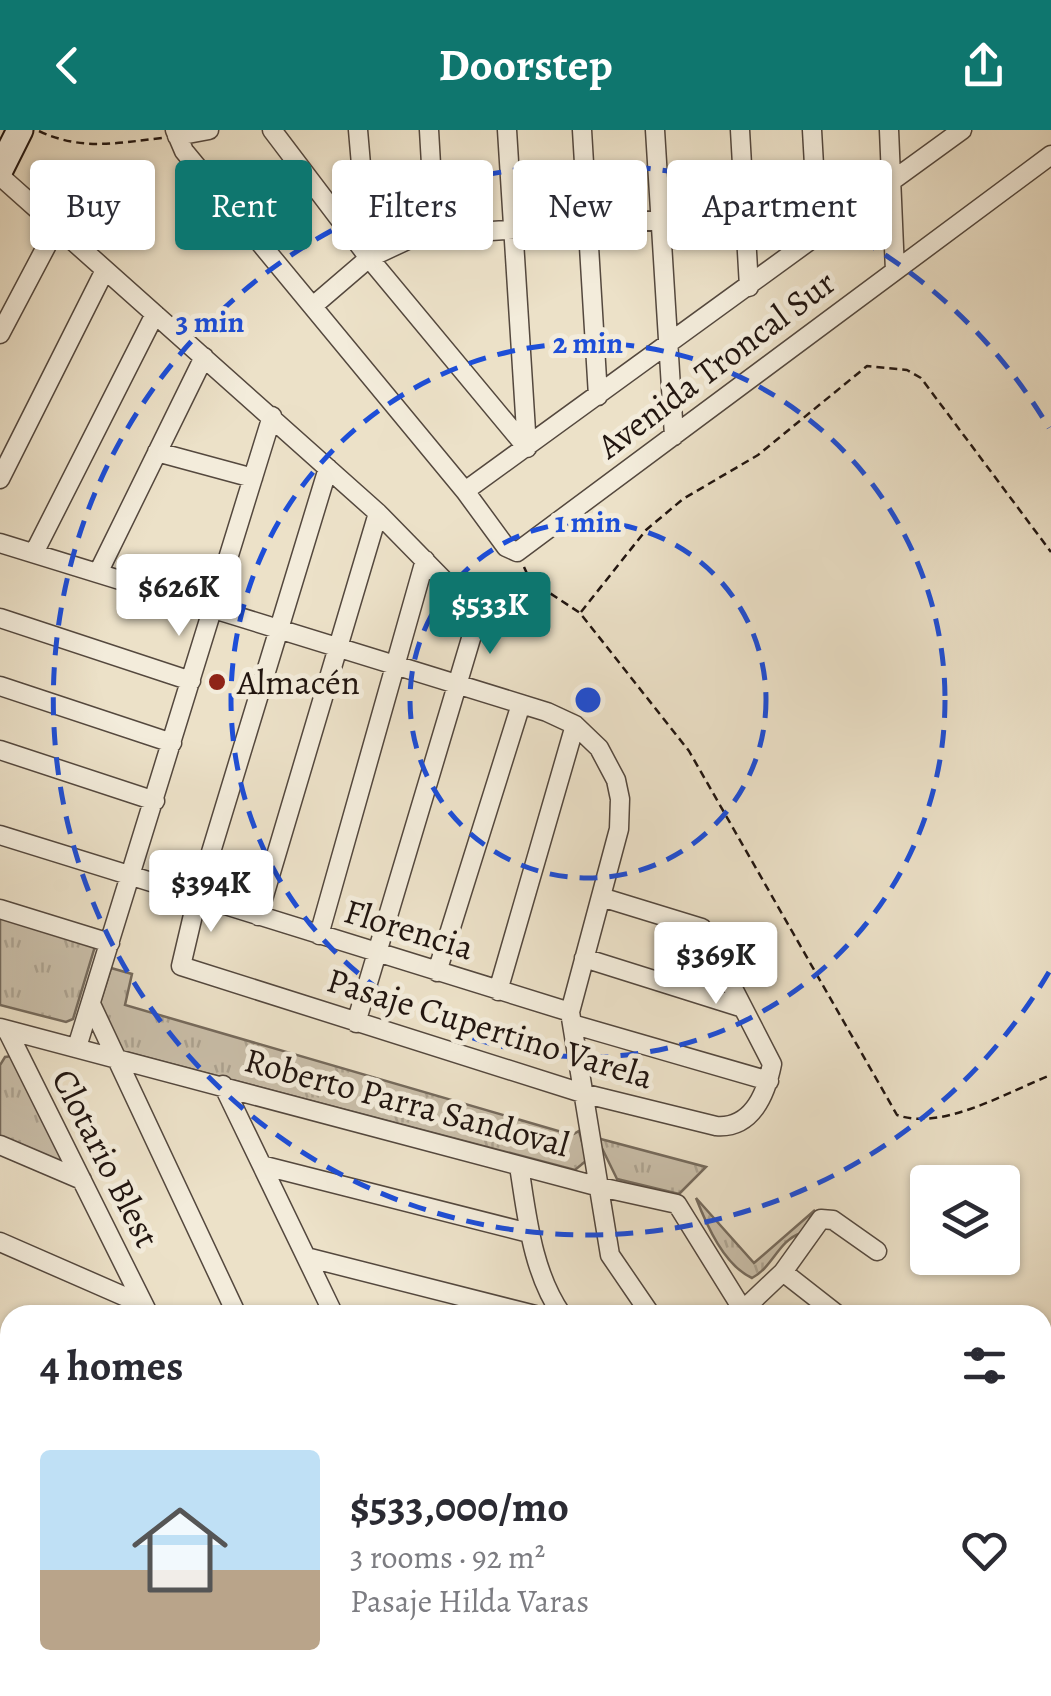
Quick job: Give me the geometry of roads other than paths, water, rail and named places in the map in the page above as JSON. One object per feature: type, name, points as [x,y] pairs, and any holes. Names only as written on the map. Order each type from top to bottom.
[{"type":"street","points":[[20,130],[0,173],[30,201]]},
{"type":"street","points":[[210,130],[176,133],[184,152],[465,491],[799,250]]},
{"type":"street","points":[[272,130],[370,258],[528,448]]},
{"type":"street","points":[[358,130],[370,258]]},
{"type":"street","points":[[429,130],[430,160]]},
{"type":"street","points":[[507,130],[528,448]]},
{"type":"street","points":[[582,130],[584,160]]},
{"type":"street","points":[[656,130],[674,436]]},
{"type":"street","points":[[740,130],[749,287]]},
{"type":"street","points":[[812,130],[814,160]]},
{"type":"street","points":[[888,130],[890,160]]},
{"type":"street","points":[[895,271],[892,182],[962,130]]},
{"type":"street","name":"Avenida Troncal Sur","points":[[465,491],[506,547],[517,552],[1051,156]]},
{"type":"street","points":[[647,221],[660,220]]},
{"type":"street","points":[[493,229],[512,228]]},
{"type":"street","points":[[0,334],[44,250]]},
{"type":"street","points":[[83,250],[378,513],[478,615],[356,1023]]},
{"type":"street","points":[[313,306],[370,258],[387,250]]},
{"type":"street","points":[[589,250],[598,396]]},
{"type":"street","points":[[0,479],[7,449],[105,270]]},
{"type":"street","points":[[34,553],[155,314]]},
{"type":"street","points":[[98,573],[204,356]]},
{"type":"street","points":[[77,1047],[272,416]]},
{"type":"street","points":[[158,452],[253,478]]},
{"type":"street","points":[[197,898],[328,468]]},
{"type":"street","points":[[258,916],[378,513]]},
{"type":"street","points":[[0,542],[522,704],[575,725],[608,763],[620,799],[619,829],[571,1018],[610,1255],[644,1305]]},
{"type":"street","points":[[319,935],[425,560]]},
{"type":"street","points":[[0,618],[192,681]]},
{"type":"street","points":[[0,686],[172,743]]},
{"type":"street","points":[[437,972],[522,704]]},
{"type":"street","points":[[498,991],[575,725]]},
{"type":"street","points":[[0,750],[154,802]]},
{"type":"street","name":"Florencia","points":[[0,835],[498,991],[769,1081]]},
{"type":"street","points":[[601,897],[702,928],[772,1064],[769,1081]]},
{"type":"street","name":"Pasaje Cupertino Varela","points":[[197,898],[180,960],[181,966],[192,972],[582,1094],[730,1127],[760,1102],[769,1081]]},
{"type":"street","points":[[0,910],[110,944]]},
{"type":"street","points":[[584,958],[743,1008]]},
{"type":"street","points":[[90,1004],[232,1305]]},
{"type":"street","name":"Roberto Parra Sandoval","points":[[2,1033],[77,1047],[600,1188],[678,1204],[741,1305]]},
{"type":"street","name":"Clotario Blest","points":[[2,1033],[82,1180],[144,1305]]},
{"type":"street","points":[[223,1085],[330,1305]]},
{"type":"street","points":[[0,1144],[82,1180]]},
{"type":"street","points":[[265,1166],[529,1233]]},
{"type":"street","points":[[520,1166],[529,1233],[555,1305]]},
{"type":"street","name":"Roberto Parra Sandoval","points":[[751,1305],[782,1272],[821,1218],[832,1220],[877,1251]]},
{"type":"street","points":[[0,1242],[135,1305]]},
{"type":"street","points":[[310,1258],[496,1305]]},
{"type":"street","points":[[782,1272],[825,1305]]},
{"type":"place","name":"Almacén","points":[[217,682]]}]
